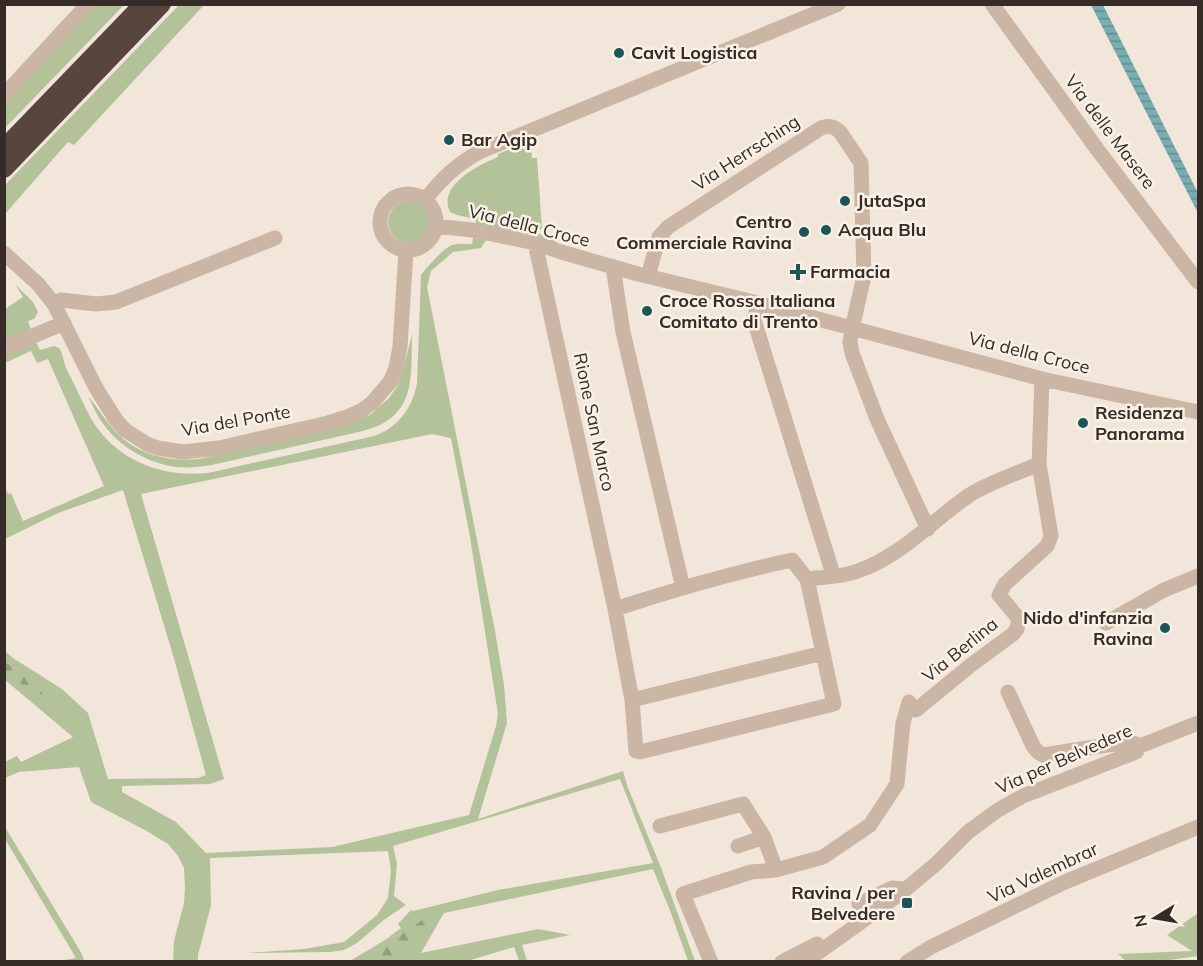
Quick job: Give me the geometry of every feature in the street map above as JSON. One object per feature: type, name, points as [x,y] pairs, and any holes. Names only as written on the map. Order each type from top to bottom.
[{"type":"highway","points":[[4,148],[143,4]]},
{"type":"highway","points":[[4,169],[162,4]]},
{"type":"street","points":[[4,95],[88,4]]},
{"type":"street","points":[[425,200],[451,171],[479,152],[838,4]]},
{"type":"street","name":"Via delle Masere","points":[[992,4],[1097,149],[1198,282]]},
{"type":"street","name":"Via Herrsching","points":[[648,276],[659,237],[668,227],[821,128],[832,126],[840,132],[861,163],[864,276],[852,328]]},
{"type":"street","points":[[402,195],[414,195],[425,200],[432,207],[436,226],[427,243],[406,250],[396,247],[386,238],[381,227],[382,214],[390,201],[402,195]]},
{"type":"street","name":"Via della Croce","points":[[436,226],[472,230],[535,243],[613,267],[1042,379],[1198,412]]},
{"type":"street","points":[[54,304],[61,300],[96,304],[116,302],[275,238]]},
{"type":"street","name":"Rione San Marco","points":[[535,243],[615,609],[632,700],[636,751],[640,752],[834,704],[807,579]]},
{"type":"street","name":"Via del Ponte","points":[[4,253],[38,284],[54,304],[109,411],[125,429],[147,444],[183,452],[219,448],[347,417],[372,403],[390,382],[396,368],[400,346],[406,250]]},
{"type":"street","points":[[613,267],[622,332],[683,588]]},
{"type":"street","points":[[758,303],[754,320],[832,571]]},
{"type":"street","points":[[4,348],[64,323]]},
{"type":"street","points":[[852,328],[850,342],[852,353],[878,419],[928,529]]},
{"type":"street","name":"Via Berlina","points":[[776,870],[823,857],[870,825],[897,784],[903,723],[910,709],[1013,634],[1017,628],[1019,619],[999,595],[1005,584],[1047,546],[1051,536],[1039,465],[1042,379]]},
{"type":"street","points":[[615,609],[683,588],[792,560],[807,579],[855,572],[880,562],[915,539],[978,490],[1039,465]]},
{"type":"street","points":[[1106,623],[1164,590],[1198,576]]},
{"type":"street","points":[[632,700],[823,653]]},
{"type":"street","points":[[1008,692],[1033,746],[1043,755],[1120,743],[1133,743],[1140,746]]},
{"type":"street","name":"Via per Belvedere","points":[[805,962],[906,889],[937,863],[968,832],[998,810],[1023,796],[1136,752],[1140,746],[1198,723]]},
{"type":"street","points":[[660,826],[743,804],[764,837],[776,870],[751,872],[683,894],[711,962]]},
{"type":"street","name":"Via Valembrar","points":[[907,962],[932,947],[1065,882],[1198,827]]},
{"type":"street","points":[[738,846],[764,837]]},
{"type":"street","points":[[860,904],[892,888],[906,889]]},
{"type":"street","name":"Via per Belvedere","points":[[782,962],[871,915]]},
{"type":"green space","points":[[96,5],[124,5],[5,128],[4,100]]},
{"type":"green space","points":[[179,5],[204,5],[74,145],[68,142],[5,214],[5,185]]},
{"type":"green space","points":[[530,141],[532,158],[537,158],[542,228],[537,233],[548,234],[556,240],[557,244],[475,225],[476,219],[450,212],[449,193],[462,177],[498,157],[498,154]]},
{"type":"green space","points":[[409,201],[424,207],[430,222],[424,237],[409,243],[394,237],[388,222],[394,207]]},
{"type":"green space","points":[[473,238],[486,240],[481,248],[453,252],[431,271],[427,287],[504,685],[507,723],[478,819],[623,771],[695,961],[688,961],[653,869],[444,913],[421,953],[538,929],[570,935],[522,945],[527,961],[519,961],[514,947],[467,961],[391,961],[409,953],[403,933],[385,940],[401,928],[398,924],[411,910],[498,890],[653,863],[620,779],[393,846],[397,864],[394,896],[406,905],[385,919],[357,943],[344,950],[247,953],[304,949],[344,942],[377,915],[388,898],[391,870],[388,851],[210,858],[211,905],[198,961],[173,961],[174,941],[184,903],[185,887],[184,868],[168,844],[91,802],[79,767],[19,772],[5,778],[5,762],[17,756],[21,762],[73,737],[5,680],[5,651],[62,689],[88,713],[108,779],[198,778],[206,775],[173,655],[123,490],[58,513],[5,539],[4,485],[8,494],[11,493],[23,521],[104,486],[48,359],[37,363],[31,351],[5,363],[5,355],[36,342],[40,350],[54,346],[59,348],[84,406],[102,434],[127,456],[157,469],[191,474],[208,473],[374,436],[390,428],[403,416],[415,392],[421,275],[452,245],[472,244]],"holes":[[[432,434],[451,438],[470,537],[498,714],[469,815],[332,847],[206,853],[176,822],[122,792],[122,786],[210,784],[224,779],[141,494]]]},
{"type":"green space","points":[[15,284],[33,302],[38,312],[34,319],[28,321],[31,330],[5,342],[5,309],[23,297]]},
{"type":"green space","points":[[412,335],[410,381],[407,395],[402,406],[393,416],[380,425],[363,431],[212,465],[175,467],[155,462],[135,453],[111,433],[99,418],[88,396],[113,429],[136,447],[169,458],[204,458],[344,426],[370,415],[389,398],[396,388]]},
{"type":"green space","points":[[5,662],[70,706],[69,711],[66,713],[63,711],[50,698],[38,693],[33,686],[20,684],[11,673],[5,672]]},
{"type":"green space","points":[[5,827],[82,954],[84,961],[58,961],[76,958],[5,839]]},
{"type":"green space","points":[[1198,913],[1198,956],[1162,961],[1129,962],[1118,954],[1192,951],[1167,935]]},
{"type":"green space","points":[[434,916],[419,943],[407,954],[391,961],[350,961],[385,940],[403,933],[427,917]]},
{"type":"water","points":[[1091,5],[1103,5],[1198,193],[1198,213]]},
{"type":"place","name":"Cavit Logistica","points":[[619,53]]},
{"type":"place","name":"Bar Agip","points":[[449,140]]},
{"type":"place","name":"JutaSpa","points":[[845,201]]},
{"type":"place","name":"Acqua Blu","points":[[826,230]]},
{"type":"place","name":"Centro Commerciale Ravina","points":[[804,232]]},
{"type":"place","name":"Farmacia","points":[[798,272]]},
{"type":"place","name":"Croce Rossa Italiana Comitato di Trento","points":[[647,311]]},
{"type":"place","name":"Residenza Panorama","points":[[1083,423]]},
{"type":"place","name":"Nido d'infanzia Ravina","points":[[1165,628]]},
{"type":"place","name":"Ravina / per Belvedere","points":[[907,903]]}]
